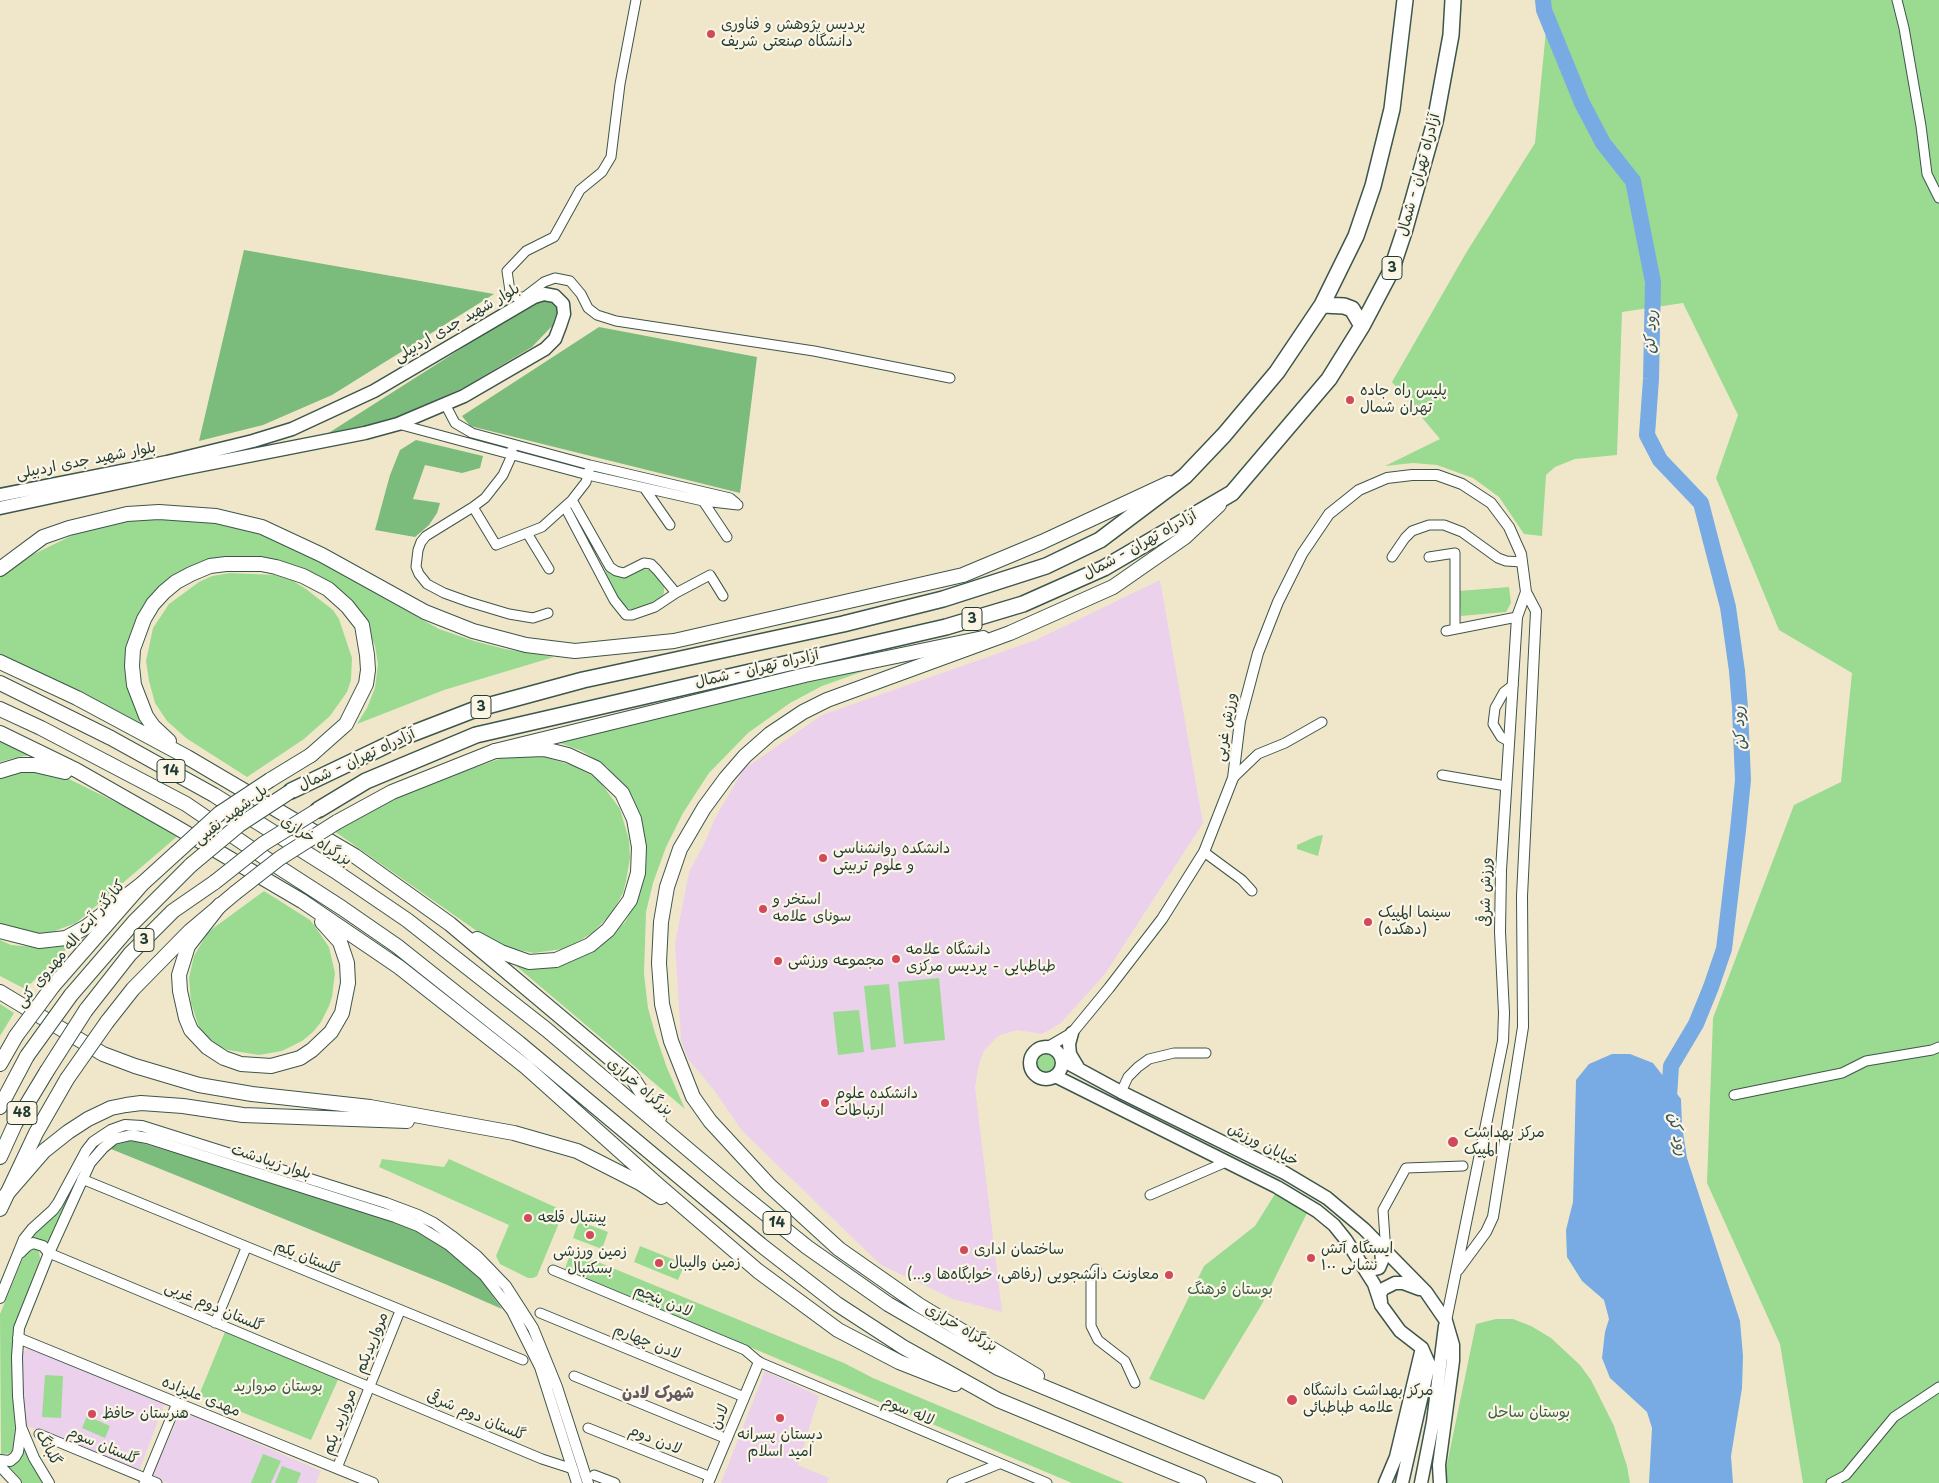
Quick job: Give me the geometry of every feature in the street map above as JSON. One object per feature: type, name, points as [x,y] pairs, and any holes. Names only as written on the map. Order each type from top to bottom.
[{"type":"highway","name":"آزادراه تهران - شمال","points":[[291,791],[406,736],[476,709],[583,680],[843,624],[944,600],[1046,566],[1100,540],[1185,476],[1224,435],[1277,372],[1322,305],[1356,236],[1374,186],[1392,109],[1405,0]]},
{"type":"highway","name":"آزادراه تهران - شمال","points":[[318,810],[366,781],[476,734],[946,627],[1023,604],[1104,568],[1232,492],[1329,379],[1362,326],[1391,271],[1435,122],[1451,35],[1453,0]]},
{"type":"highway","points":[[1322,305],[1344,306],[1352,309],[1362,326]]},
{"type":"main road","name":"بلوار شهید جدی اردبیلی","points":[[0,495],[175,460],[253,441],[292,429],[374,391],[529,297],[544,294],[556,296],[563,304],[564,314],[555,339],[545,349],[445,404],[398,424],[365,433],[0,508]]},
{"type":"main road","points":[[0,569],[43,538],[68,528],[127,514],[167,512],[216,516],[241,520],[270,530],[322,555],[424,612],[473,631],[526,645],[576,651],[674,641],[963,574],[1042,542],[1185,476]]},
{"type":"main road","points":[[1074,1399],[919,1305],[838,1248],[769,1185],[710,1121],[693,1097],[671,1041],[662,1004],[659,963],[661,922],[667,886],[680,849],[704,808],[745,756],[770,734],[802,712],[828,700],[1010,633],[1113,587],[1185,537],[1232,492]]},
{"type":"main road","name":"پل شهید نقیبی","points":[[176,853],[220,813],[311,754],[346,724],[366,684],[368,670],[368,655],[362,625],[347,606],[328,589],[316,582],[276,566],[245,563],[210,566],[176,582],[153,604],[144,619],[133,649],[132,666],[134,685],[146,716],[153,726],[187,757]]},
{"type":"main road","points":[[3,1203],[36,1133],[67,1079],[133,989],[190,931],[220,905],[280,858],[337,822],[392,792],[495,751],[796,678],[1010,633]]},
{"type":"main road","points":[[0,662],[77,698],[187,757],[355,856],[450,924],[631,1076],[667,1132]]},
{"type":"main road","name":"بزرگراه خرازی","points":[[0,683],[111,738],[214,795],[408,920],[516,1006],[807,1247],[888,1304],[998,1368],[1275,1483]]},
{"type":"main road","name":"14","points":[[0,709],[41,728],[186,804],[397,946],[452,989],[762,1246],[837,1304],[903,1347],[998,1400],[1199,1483]]},
{"type":"main road","points":[[0,733],[98,782],[302,902],[399,967],[526,1067],[758,1271],[838,1330],[899,1362],[998,1400]]},
{"type":"main road","points":[[450,924],[501,952],[529,962],[556,960],[590,945],[608,930],[630,900],[638,873],[638,847],[634,819],[622,793],[596,768],[568,754],[544,749],[495,751]]},
{"type":"main road","points":[[0,771],[20,765],[44,766],[98,782]]},
{"type":"main road","name":"پل شهید نقیبی","points":[[71,994],[134,922],[191,865],[239,824],[291,791]]},
{"type":"main road","name":"3","points":[[86,1010],[130,954],[173,911],[215,882],[263,844],[318,810]]},
{"type":"main road","name":"کنارگذر آیت اله مهدوی کنی","points":[[0,1064],[16,1036],[53,986],[143,883],[176,853]]},
{"type":"main road","points":[[0,931],[39,941],[66,938],[86,927],[143,883]]},
{"type":"main road","points":[[220,905],[188,946],[182,961],[179,975],[180,991],[186,1018],[191,1030],[208,1047],[224,1058],[241,1064],[271,1066],[300,1058],[312,1050],[331,1032],[342,1013],[348,983],[347,963],[340,942],[302,902]]},
{"type":"main road","points":[[0,992],[103,1054],[135,1066],[199,1085],[252,1094],[370,1107],[470,1124],[514,1133],[577,1152],[640,1183],[708,1227]]},
{"type":"main road","name":"48","points":[[0,1107],[27,1056],[71,994]]},
{"type":"main road","name":"48","points":[[0,1157],[15,1124],[86,1010]]},
{"type":"main road","points":[[1072,1034],[1069,1044],[1070,1054],[1082,1073]]},
{"type":"main road","points":[[1043,1047],[1048,1047],[1057,1052],[1062,1060],[1061,1069],[1055,1076],[1045,1080],[1032,1072],[1030,1067],[1030,1061],[1034,1052],[1043,1047]]},
{"type":"main road","name":"خیابان ورزش","points":[[1062,1060],[1082,1073],[1285,1173],[1319,1193],[1364,1229],[1426,1292],[1446,1321],[1453,1345],[1453,1361],[1439,1465],[1440,1483]]},
{"type":"main road","name":"خیابان ورزش","points":[[1055,1076],[1277,1187],[1316,1211],[1334,1225],[1346,1240],[1374,1284],[1381,1305],[1400,1331],[1422,1348]]},
{"type":"main road","points":[[3,1203],[44,1151],[88,1119],[111,1108],[126,1105],[141,1103],[183,1106],[243,1115],[470,1124]]},
{"type":"main road","points":[[1362,1264],[1371,1270],[1379,1268],[1383,1250]]},
{"type":"main road","points":[[1381,1305],[1380,1294],[1388,1285],[1403,1283],[1426,1292]]},
{"type":"main road","points":[[1421,1483],[1433,1422],[1446,1321]]},
{"type":"main road","points":[[1385,1483],[1396,1457],[1422,1348]]},
{"type":"main road","points":[[1402,1483],[1429,1364],[1422,1348]]},
{"type":"street","points":[[636,0],[620,84],[611,157],[602,172],[580,190],[554,237],[526,251],[507,271],[510,291],[516,297],[529,297],[555,278],[570,281],[581,294],[588,308],[597,315],[616,321],[814,350],[950,378]]},
{"type":"street","points":[[1897,0],[1906,38],[1927,174],[1939,198]]},
{"type":"street","points":[[398,424],[645,489],[703,501],[738,505],[730,498],[590,465],[465,430],[455,423],[445,404]]},
{"type":"street","points":[[512,444],[512,455],[494,489],[473,507],[426,536],[421,542],[416,560],[419,574],[427,584],[444,593],[488,608],[533,618],[548,613]]},
{"type":"street","points":[[473,507],[496,545],[542,527],[572,500],[586,482],[590,465]]},
{"type":"street","name":"ورزش غربی","points":[[1048,1047],[1072,1034],[1162,919],[1204,852],[1233,778],[1240,721],[1258,653],[1278,602],[1302,554],[1328,514],[1358,490],[1387,478],[1436,475],[1462,484]]},
{"type":"street","name":"ورزش شرقی","points":[[1446,1321],[1503,1041],[1504,1013],[1500,932],[1501,870],[1517,616],[1526,592],[1521,554],[1509,527],[1491,503],[1462,484]]},
{"type":"street","points":[[645,489],[670,525]]},
{"type":"street","points":[[572,500],[610,566],[616,571],[624,573],[644,563],[651,564],[676,593]]},
{"type":"street","points":[[703,501],[727,537]]},
{"type":"street","points":[[564,507],[614,600],[626,615],[632,615],[655,607],[676,593],[710,575],[723,596]]},
{"type":"street","points":[[1392,557],[1404,538],[1412,531],[1429,525],[1444,525],[1462,532],[1498,558],[1506,561],[1522,562]]},
{"type":"street","points":[[527,533],[549,569]]},
{"type":"street","points":[[1429,557],[1455,553],[1455,629]]},
{"type":"street","points":[[1456,1274],[1486,1232],[1493,1217],[1523,1027],[1522,896],[1536,611],[1526,592]]},
{"type":"street","points":[[1446,631],[1517,616]]},
{"type":"street","points":[[1508,741],[1501,737],[1493,724],[1495,708],[1504,692],[1513,685]]},
{"type":"street","points":[[1233,778],[1258,754],[1285,743],[1322,722]]},
{"type":"street","points":[[1442,775],[1506,786]]},
{"type":"street","points":[[1204,852],[1242,880],[1252,891]]},
{"type":"street","points":[[1734,1095],[1842,1073],[1866,1061],[1932,1050],[1939,1047]]},
{"type":"street","points":[[1121,1092],[1128,1078],[1149,1059],[1174,1053],[1206,1053]]},
{"type":"street","name":"بلوار زیبادشت","points":[[0,1298],[15,1258],[32,1229],[58,1203],[89,1147],[102,1135],[125,1126],[142,1126],[403,1209],[434,1223],[471,1251],[506,1286],[521,1306],[533,1328],[591,1479]]},
{"type":"street","name":"بلوار زیبادشت","points":[[22,1427],[18,1386],[18,1338],[23,1319],[49,1253],[90,1163],[114,1139],[131,1135],[147,1138],[395,1217],[418,1226],[449,1245],[484,1275],[512,1311],[540,1367],[577,1483]]},
{"type":"street","points":[[1150,1195],[1226,1162]]},
{"type":"street","points":[[1383,1250],[1383,1210],[1406,1168],[1463,1166]]},
{"type":"street","name":"گلستان یکم","points":[[82,1179],[246,1248],[523,1360]]},
{"type":"street","points":[[15,1258],[26,1246],[33,1244],[43,1246],[49,1253]]},
{"type":"street","points":[[215,1323],[246,1248]]},
{"type":"street","name":"گلستان دوم غربی","points":[[49,1253],[369,1386]]},
{"type":"street","points":[[1096,1268],[1091,1280],[1091,1326],[1098,1340],[1125,1361],[1135,1384]]},
{"type":"street","name":"لادن پنجم","points":[[553,1270],[745,1350],[759,1362]]},
{"type":"street","name":"مرواریدیکم","points":[[369,1386],[400,1311]]},
{"type":"street","name":"لادن چهارم","points":[[540,1313],[744,1397]]},
{"type":"street","name":"مهدی علیزاده","points":[[18,1338],[373,1483]]},
{"type":"street","name":"لادن","points":[[709,1480],[759,1362]]},
{"type":"street","name":"لاله سوم","points":[[759,1362],[1047,1483]]},
{"type":"street","points":[[574,1376],[727,1439]]},
{"type":"street","name":"گلستان دوم شرقی","points":[[369,1386],[542,1459],[573,1469]]},
{"type":"street","name":"مروارید یکم","points":[[337,1468],[369,1386]]},
{"type":"street","points":[[1831,1483],[1846,1474],[1894,1418],[1939,1387]]},
{"type":"street","points":[[145,1481],[177,1403]]},
{"type":"street","points":[[0,1460],[10,1461],[15,1457],[18,1452],[22,1427]]},
{"type":"street","name":"گلبانگ","points":[[22,1427],[34,1458],[49,1483]]},
{"type":"street","name":"لادن دوم","points":[[588,1428],[709,1480]]},
{"type":"street","name":"گلستان سوم","points":[[39,1434],[145,1481],[157,1483]]},
{"type":"street","points":[[952,1483],[999,1464]]},
{"type":"street","points":[[0,1466],[16,1483]]},
{"type":"street","points":[[591,1479],[614,1483]]},
{"type":"shaded area","name":"دانشگاه علامه طباطبایی - پردیس مرکزی","points":[[1160,580],[1203,823],[1105,974],[1060,1024],[1042,1034],[1017,1030],[998,1036],[984,1051],[979,1064],[975,1087],[1002,1312],[953,1299],[881,1265],[742,1131],[714,1090],[688,1059],[681,1040],[675,944],[689,872],[716,816],[744,769],[822,715],[1036,640]]},
{"type":"shaded area","name":"هنرستان حافظ","points":[[29,1348],[165,1403],[139,1471],[25,1425],[20,1357],[22,1352]]},
{"type":"shaded area","name":"دبستان پسرانه امید اسلام","points":[[765,1371],[819,1396],[798,1465],[829,1478],[827,1483],[721,1483]]},
{"type":"shaded area","points":[[181,1411],[321,1471],[316,1483],[167,1483],[152,1477]]},
{"type":"green space","points":[[1549,0],[1939,0],[1939,1483],[1803,1483],[1780,1344],[1707,1183],[1713,1018],[1794,805],[1841,782],[1852,673],[1779,630],[1716,478],[1738,415],[1683,303],[1622,312],[1617,455],[1575,459],[1555,467],[1546,475],[1542,536],[1524,534],[1499,497],[1473,478],[1437,465],[1413,463],[1385,466],[1440,439],[1392,382],[1466,253],[1535,143]]},
{"type":"green space","points":[[244,250],[494,294],[332,395],[263,425],[199,441]]},
{"type":"green space","points":[[543,300],[553,301],[558,309],[552,326],[532,347],[465,387],[386,422],[327,434],[528,306]]},
{"type":"green space","points":[[599,327],[757,357],[740,493],[470,426],[462,416]]},
{"type":"green space","points":[[416,440],[483,456],[480,468],[462,473],[425,465],[413,499],[440,503],[437,513],[429,525],[415,537],[375,530],[390,475],[400,450]]},
{"type":"green space","points":[[163,517],[202,519],[261,534],[301,552],[439,629],[505,649],[554,657],[444,690],[357,724],[367,708],[375,688],[378,664],[375,646],[363,617],[263,559],[165,583],[146,602],[131,632],[126,655],[128,686],[141,720],[157,736],[0,657],[0,577],[32,555],[73,535],[100,526]]},
{"type":"green space","points":[[606,568],[620,577],[630,576],[632,573],[642,569],[651,570],[664,585],[664,593],[661,599],[644,608],[633,611],[624,606],[606,580]]},
{"type":"green space","points":[[230,573],[275,575],[293,581],[306,589],[333,610],[339,619],[352,658],[351,680],[347,692],[330,716],[304,739],[247,777],[186,738],[167,721],[155,703],[146,661],[153,628],[169,604],[199,582],[212,576]]},
{"type":"green space","points":[[1509,587],[1511,603],[1506,612],[1461,616],[1459,591]]},
{"type":"green space","points":[[864,670],[822,686],[790,703],[748,733],[709,773],[683,813],[666,847],[653,883],[646,912],[644,974],[648,1008],[655,1033],[667,1068],[685,1109],[515,965],[531,968],[562,965],[600,947],[625,922],[638,894],[644,868],[646,854],[642,821],[629,794],[607,767],[582,751],[557,742],[676,712]]},
{"type":"green space","points":[[0,737],[37,754],[0,762]]},
{"type":"green space","points":[[539,755],[574,766],[593,776],[601,783],[620,809],[629,840],[630,858],[626,881],[623,893],[611,914],[593,932],[562,949],[534,953],[508,948],[484,936],[334,831],[366,811],[422,786],[505,757]]},
{"type":"green space","points":[[20,768],[67,778],[180,834],[76,923],[49,933],[32,935],[0,928],[0,774]]},
{"type":"green space","points":[[1323,835],[1318,856],[1297,849],[1297,845]]},
{"type":"green space","points":[[264,891],[310,920],[329,947],[335,973],[329,1006],[321,1022],[313,1032],[302,1041],[282,1051],[259,1055],[228,1050],[217,1045],[200,1030],[191,1003],[189,978],[194,956],[208,932]]},
{"type":"green space","points":[[0,940],[11,945],[48,948],[71,945],[25,989],[0,976]]},
{"type":"green space","points":[[939,978],[945,1040],[904,1044],[898,982]]},
{"type":"green space","points":[[889,984],[896,1047],[871,1050],[864,986]]},
{"type":"green space","points":[[0,1004],[14,1013],[0,1036]]},
{"type":"green space","points":[[859,1010],[864,1052],[838,1055],[833,1012]]},
{"type":"green space","points":[[1046,1049],[1056,1053],[1060,1063],[1056,1073],[1046,1077],[1036,1073],[1032,1063],[1036,1053]]},
{"type":"green space","points":[[132,1140],[415,1227],[457,1256],[480,1279],[502,1309],[445,1284],[111,1149],[115,1145]]},
{"type":"green space","name":"پینتبال قلعه","points":[[382,1159],[444,1167],[449,1159],[564,1211],[537,1276],[528,1278],[500,1264],[496,1256],[509,1225],[379,1167]]},
{"type":"green space","name":"بوستان فرهنگ","points":[[1275,1194],[1307,1213],[1262,1304],[1204,1400],[1149,1379],[1204,1266],[1255,1226]]},
{"type":"green space","points":[[69,1198],[48,1248],[30,1240]]},
{"type":"green space","name":"زمین ورزشی بسکتبال","points":[[579,1221],[608,1232],[602,1249],[573,1238]]},
{"type":"green space","name":"زمین والیبال","points":[[640,1246],[685,1264],[678,1280],[634,1262]]},
{"type":"green space","points":[[34,1248],[39,1251],[40,1259],[14,1327],[15,1445],[13,1453],[1,1454],[0,1314],[25,1253]]},
{"type":"green space","points":[[571,1251],[844,1363],[873,1378],[1124,1483],[1072,1483],[565,1269]]},
{"type":"green space","name":"بوستان ساحل","points":[[1496,1319],[1513,1319],[1531,1326],[1551,1338],[1580,1365],[1591,1380],[1614,1426],[1627,1466],[1630,1483],[1446,1483],[1446,1469],[1476,1324]]},
{"type":"green space","name":"بوستان مروارید","points":[[227,1327],[341,1373],[311,1440],[199,1395]]},
{"type":"green space","points":[[45,1375],[63,1376],[61,1418],[42,1417]]},
{"type":"green space","points":[[87,1416],[110,1426],[105,1438],[82,1428]]},
{"type":"green space","points":[[23,1448],[43,1483],[22,1483],[6,1467],[13,1466],[21,1458]]},
{"type":"green space","points":[[263,1454],[281,1461],[271,1483],[251,1483]]},
{"type":"green space","points":[[282,1466],[301,1473],[297,1483],[275,1483]]},
{"type":"water","points":[[1612,1054],[1630,1054],[1653,1063],[1681,1099],[1682,1126],[1687,1158],[1740,1321],[1743,1356],[1742,1388],[1731,1456],[1733,1483],[1649,1483],[1652,1428],[1647,1412],[1610,1378],[1602,1358],[1605,1332],[1609,1319],[1604,1300],[1582,1281],[1567,1257],[1566,1230],[1573,1202],[1576,1080],[1589,1064]]},
{"type":"waterway","name":"رود کن","points":[[1543,0],[1544,10],[1582,103],[1603,143],[1633,181],[1653,282],[1651,379],[1647,435],[1660,460],[1701,503],[1728,607],[1737,671],[1743,780],[1724,949],[1696,1024],[1671,1066],[1669,1097],[1671,1105]]},
{"type":"place","name":"پردیس پژوهش و فناوری دانشگاه صنعتی شریف","points":[[711,34]]},
{"type":"place","name":"پلیس راه جاده تهران شمال","points":[[1350,400]]},
{"type":"place","name":"دانشکده روانشناسی و علوم تربیتی","points":[[823,858]]},
{"type":"place","name":"استخر و سونای علامه","points":[[763,909]]},
{"type":"place","name":"سینما المپیک (دهکده)","points":[[1368,922]]},
{"type":"place","name":"دانشگاه علامه طباطبایی - پردیس مرکزی","points":[[896,959]]},
{"type":"place","name":"مجموعه ورزشی","points":[[778,961]]},
{"type":"place","name":"دانشکده علوم ارتباطات","points":[[825,1103]]},
{"type":"place","name":"مرکز بهداشت المپیک","points":[[1453,1142]]},
{"type":"place","name":"پینتبال قلعه","points":[[528,1218]]},
{"type":"place","name":"زمین ورزشی بسکتبال","points":[[590,1235]]},
{"type":"place","name":"ساختمان اداری","points":[[964,1250]]},
{"type":"place","name":"ایستگاه آتش نشانی ۱۰۰","points":[[1311,1258]]},
{"type":"place","name":"زمین والیبال","points":[[659,1263]]},
{"type":"place","name":"معاونت دانشجویی (رفاهی، خوابگاه‌ها و...)","points":[[1169,1275]]},
{"type":"place","name":"مرکز بهداشت دانشگاه علامه طباطبائی","points":[[1292,1400]]},
{"type":"place","name":"هنرستان حافظ","points":[[92,1414]]},
{"type":"place","name":"دبستان پسرانه امید اسلام","points":[[780,1418]]},
{"type":"district","name":"شهرک لادن","points":[[658,1394]]}]
